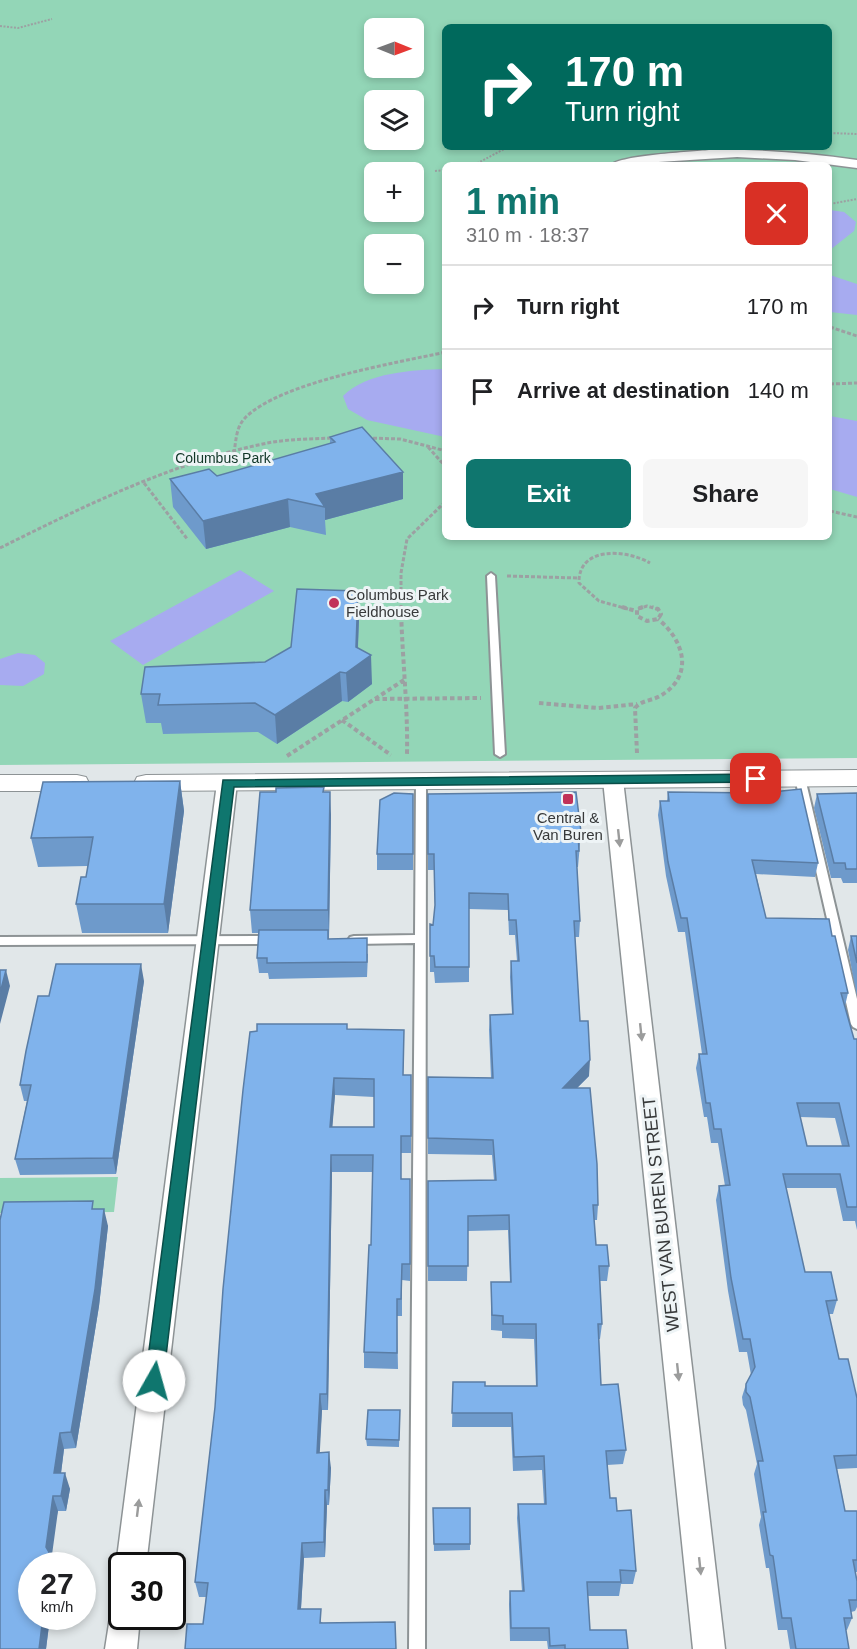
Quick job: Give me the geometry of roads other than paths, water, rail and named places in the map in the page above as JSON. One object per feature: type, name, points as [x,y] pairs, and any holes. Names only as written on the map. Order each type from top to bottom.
[{"type":"street","points":[[635,162],[684,154],[736,152],[784,154],[857,165]]},
{"type":"street","points":[[0,783],[857,778]]},
{"type":"street","name":"WEST VAN BUREN STREET","points":[[613,780],[709,1649]]},
{"type":"street","points":[[133,1552],[227,783]]},
{"type":"street","points":[[121,1649],[123,1630]]},
{"type":"lane","points":[[491,576],[500,754]]},
{"type":"lane","points":[[800,778],[857,1024]]},
{"type":"lane","points":[[417,1649],[421,782]]},
{"type":"lane","points":[[340,940],[421,939]]},
{"type":"lane","points":[[0,941],[282,940]]},
{"type":"water","points":[[832,210],[844,212],[856,222],[854,231],[832,248]]},
{"type":"water","points":[[832,276],[857,284],[857,315],[832,312]]},
{"type":"water","points":[[442,369],[442,436],[367,420],[348,409],[343,396],[353,388],[377,377],[419,370]]},
{"type":"water","points":[[832,416],[857,421],[857,497],[832,490]]},
{"type":"water","points":[[240,570],[274,591],[143,665],[110,641]]},
{"type":"water","points":[[18,653],[35,655],[45,663],[44,674],[23,686],[0,685],[0,659]]},
{"type":"place","name":"Columbus Park Fieldhouse","points":[[334,603]]},
{"type":"place","name":"Central & Van Buren","points":[[568,799]]},
{"type":"park label","name":"Columbus Park","points":[[223,458]]}]
